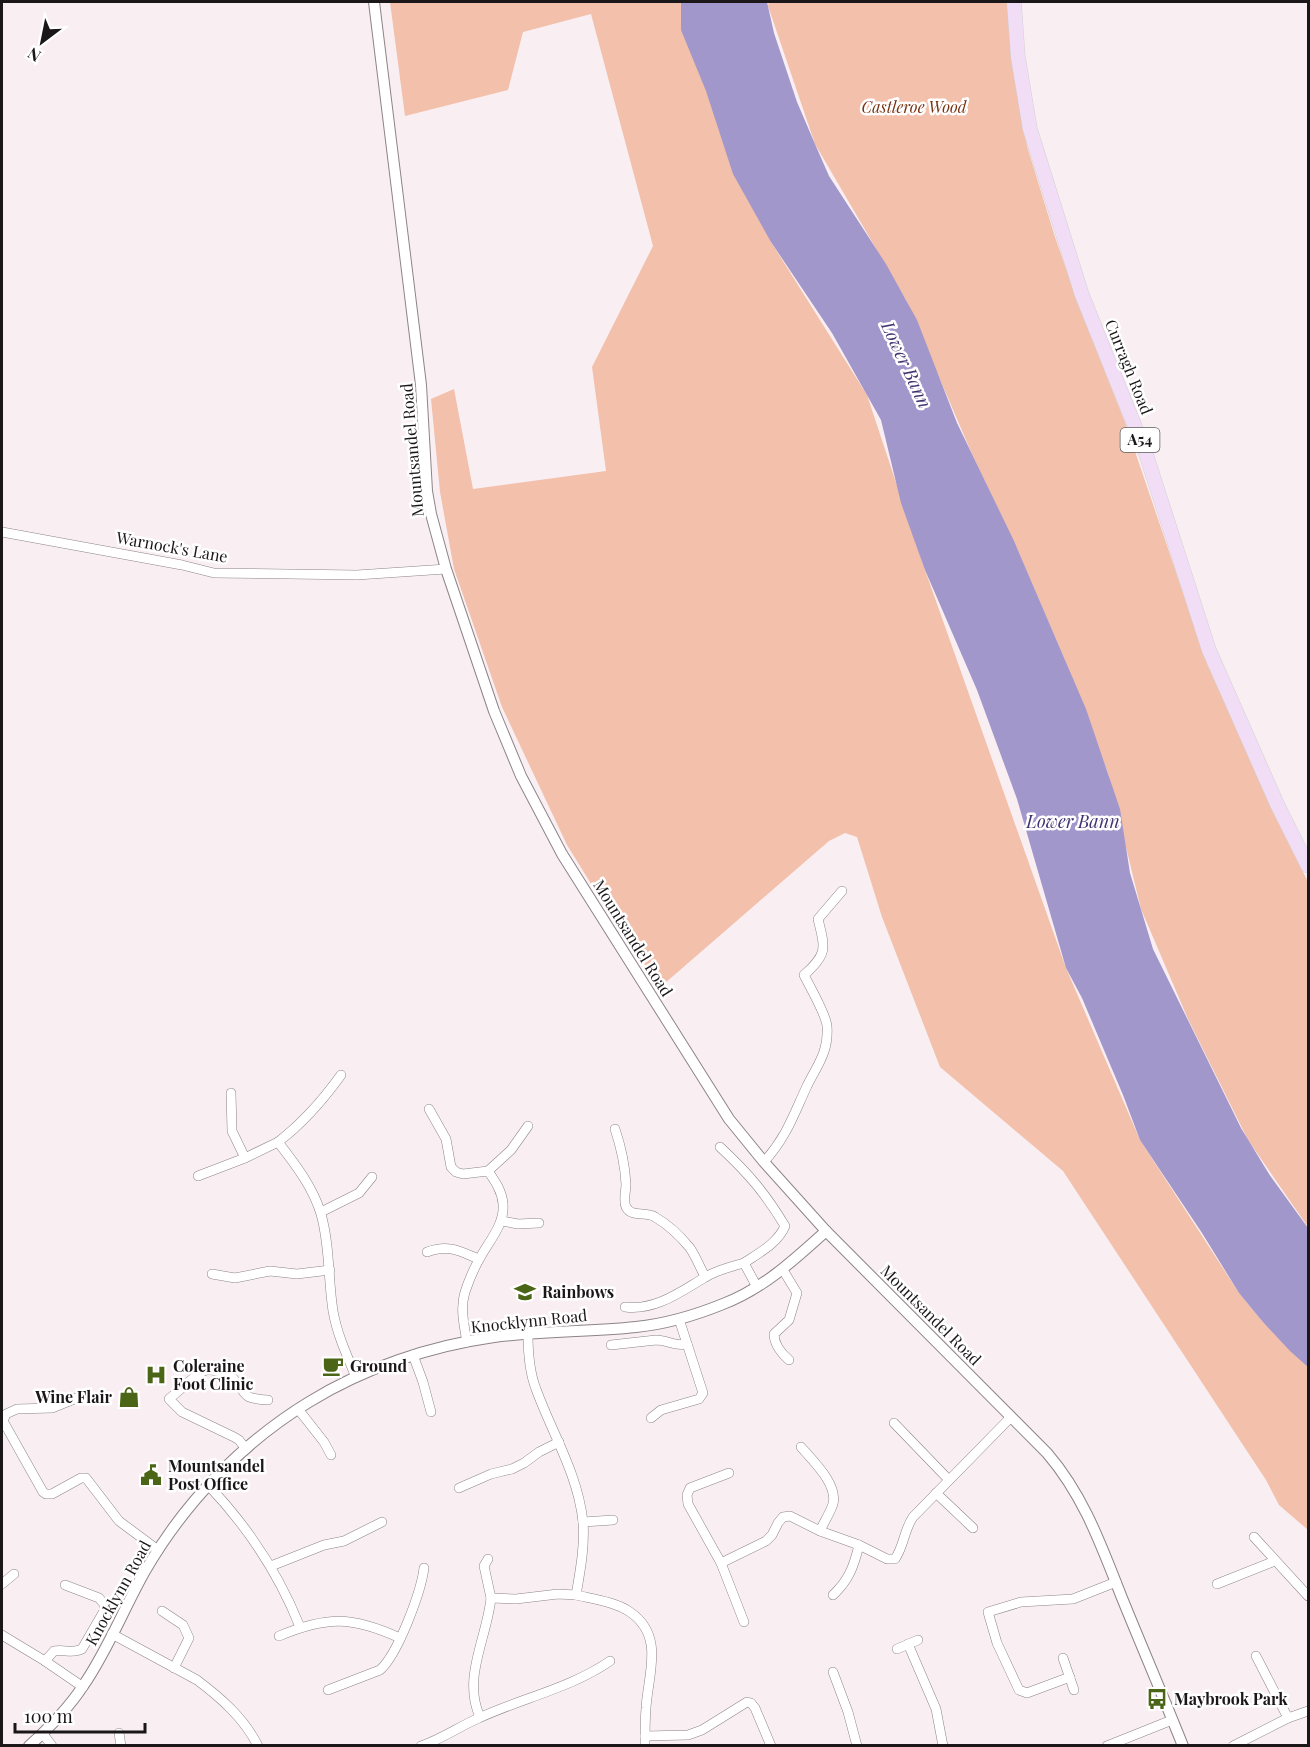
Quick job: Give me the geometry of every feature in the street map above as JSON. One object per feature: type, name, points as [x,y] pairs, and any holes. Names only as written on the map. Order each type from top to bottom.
[{"type":"main road","name":"Curragh Road","points":[[1014,2],[1018,57],[1030,129],[1082,295],[1146,454],[1209,650],[1277,804],[1308,866]]},
{"type":"street","name":"Mountsandel Road","points":[[374,2],[420,377],[427,491],[431,514],[446,569],[494,711],[521,776],[562,854],[729,1119],[826,1231],[1047,1453],[1068,1479],[1087,1513],[1183,1746]]},
{"type":"street","name":"Warnock's Lane","points":[[2,532],[214,573],[357,575],[446,569]]},
{"type":"street","points":[[764,1162],[790,1126],[827,1045],[827,1023],[804,975],[818,963],[824,946],[818,919],[842,891]]},
{"type":"street","points":[[198,1176],[245,1158],[278,1142],[321,1101],[340,1075]]},
{"type":"street","points":[[231,1093],[232,1131],[245,1158]]},
{"type":"street","points":[[429,1109],[446,1139],[451,1167],[463,1174],[488,1171],[511,1150],[528,1126]]},
{"type":"street","points":[[615,1129],[621,1148],[626,1185],[624,1203],[627,1209],[632,1213],[651,1215],[675,1233],[689,1248],[705,1277]]},
{"type":"street","points":[[278,1142],[302,1174],[321,1212],[327,1244],[334,1315],[342,1343],[356,1377]]},
{"type":"street","points":[[625,1307],[646,1307],[678,1295],[705,1277],[744,1263],[769,1246],[782,1233],[785,1226],[753,1178],[720,1148]]},
{"type":"street","points":[[467,1342],[463,1318],[465,1292],[479,1259],[502,1221],[503,1204],[497,1184],[488,1171]]},
{"type":"street","points":[[321,1212],[359,1193],[372,1177]]},
{"type":"street","points":[[502,1221],[518,1224],[539,1222]]},
{"type":"street","name":"Knocklynn Road","points":[[29,1746],[58,1719],[83,1687],[158,1550],[183,1514],[208,1485],[246,1449],[298,1409],[356,1377],[413,1356],[467,1342],[528,1334],[637,1327],[679,1319],[725,1304],[783,1270],[826,1231]]},
{"type":"street","points":[[427,1252],[439,1248],[453,1248],[479,1259]]},
{"type":"street","points":[[744,1263],[757,1287]]},
{"type":"street","points":[[212,1274],[235,1278],[270,1271],[297,1274],[330,1270]]},
{"type":"street","points":[[783,1270],[797,1293],[789,1320],[774,1334],[774,1340],[789,1360]]},
{"type":"street","points":[[651,1418],[661,1410],[699,1399],[703,1393],[679,1319]]},
{"type":"street","points":[[528,1334],[529,1359],[535,1388],[575,1485],[583,1522],[582,1553],[576,1595]]},
{"type":"street","points":[[611,1345],[656,1340],[679,1345],[687,1344]]},
{"type":"street","points":[[413,1356],[431,1412]]},
{"type":"street","points":[[246,1449],[239,1440],[182,1412],[169,1399],[198,1374],[208,1369],[231,1376],[243,1394],[252,1399],[268,1400]]},
{"type":"street","points":[[84,1395],[52,1408],[16,1410],[6,1414],[3,1420],[43,1492],[51,1494],[81,1478],[86,1478],[119,1521],[158,1550]]},
{"type":"street","points":[[298,1409],[324,1442],[331,1455]]},
{"type":"street","points":[[721,1563],[766,1541],[783,1517],[790,1516],[887,1559],[895,1559],[912,1517],[1011,1417]]},
{"type":"street","points":[[894,1423],[949,1480]]},
{"type":"street","points":[[459,1488],[490,1474],[512,1469],[559,1442]]},
{"type":"street","points":[[801,1447],[831,1484],[834,1491],[833,1504],[820,1531]]},
{"type":"street","points":[[729,1473],[690,1488],[687,1495],[688,1504],[721,1563],[744,1622]]},
{"type":"street","points":[[208,1485],[233,1512],[271,1566],[300,1627]]},
{"type":"street","points":[[936,1493],[973,1528]]},
{"type":"street","points":[[583,1522],[613,1520]]},
{"type":"street","points":[[271,1566],[324,1545],[344,1542],[382,1522]]},
{"type":"street","points":[[1254,1537],[1308,1596]]},
{"type":"street","points":[[833,1594],[852,1570],[859,1545]]},
{"type":"street","points":[[480,1717],[476,1709],[473,1671],[489,1613],[491,1598],[484,1566],[488,1559]]},
{"type":"street","points":[[1217,1584],[1275,1561]]},
{"type":"street","points":[[328,1690],[380,1670],[387,1664],[415,1600],[424,1568]]},
{"type":"street","points":[[2,1584],[14,1574]]},
{"type":"street","points":[[1070,1677],[1027,1693],[1019,1690],[997,1643],[988,1612],[1021,1602],[1073,1599],[1116,1582]]},
{"type":"street","points":[[45,1661],[54,1651],[77,1652],[82,1649],[104,1611],[104,1604],[99,1598],[65,1586]]},
{"type":"street","points":[[491,1598],[516,1599],[558,1594],[576,1595],[629,1611],[639,1620],[648,1634],[652,1648],[645,1741],[688,1735],[702,1730],[747,1702],[755,1708],[771,1746]]},
{"type":"street","points":[[162,1611],[183,1625],[189,1638],[174,1668]]},
{"type":"street","points":[[279,1636],[318,1622],[343,1620],[370,1626],[400,1638]]},
{"type":"street","points":[[112,1634],[197,1680],[225,1703],[248,1728],[258,1746]]},
{"type":"street","points":[[2,1636],[83,1687]]},
{"type":"street","points":[[897,1649],[918,1640]]},
{"type":"street","points":[[908,1644],[936,1709],[944,1746]]},
{"type":"street","points":[[1256,1656],[1288,1718]]},
{"type":"street","points":[[1063,1658],[1074,1690]]},
{"type":"street","points":[[421,1746],[480,1717],[596,1671],[610,1661]]},
{"type":"street","points":[[833,1672],[848,1712],[857,1746]]},
{"type":"street","points":[[1233,1746],[1288,1718],[1308,1711]]},
{"type":"street","points":[[1107,1746],[1173,1719]]},
{"type":"street","points":[[119,1733],[121,1746]]},
{"type":"street","points":[[42,1734],[52,1746]]},
{"type":"green space","points":[[390,2],[684,2],[771,242],[867,395],[925,570],[1066,968],[1140,1140],[1239,1293],[1262,1321],[1308,1363],[1308,1530],[1279,1505],[1266,1480],[1063,1171],[940,1067],[882,917],[857,837],[845,833],[829,841],[657,990],[567,845],[502,707],[454,569],[440,492],[431,399],[454,389],[473,489],[606,471],[592,367],[653,246],[591,14],[523,32],[508,90],[405,116]]},
{"type":"green space","name":"Castleroe Wood","points":[[769,2],[1009,2],[1012,63],[1027,146],[1055,237],[1081,311],[1125,422],[1208,666],[1308,882],[1308,1227],[1248,1140],[1188,1019],[1141,909],[1108,773],[1064,658],[906,300],[815,144],[768,6]]},
{"type":"water","name":"Lower Bann","points":[[681,2],[767,2],[774,33],[797,102],[829,176],[886,264],[917,320],[957,423],[1014,541],[1086,709],[1120,809],[1130,873],[1153,949],[1241,1128],[1269,1174],[1308,1228],[1308,1367],[1262,1321],[1239,1293],[1140,1140],[1082,998],[1066,968],[1017,799],[977,690],[925,570],[901,503],[881,420],[832,333],[771,242],[733,174],[706,91],[681,30]]},
{"type":"place","name":"Rainbows","points":[[525,1292]]},
{"type":"place","name":"Ground","points":[[333,1366]]},
{"type":"place","name":"Coleraine Foot Clinic","points":[[156,1375]]},
{"type":"place","name":"Wine Flair","points":[[129,1397]]},
{"type":"place","name":"Mountsandel Post Office","points":[[151,1475]]},
{"type":"place","name":"Maybrook Park","points":[[1157,1699]]}]
